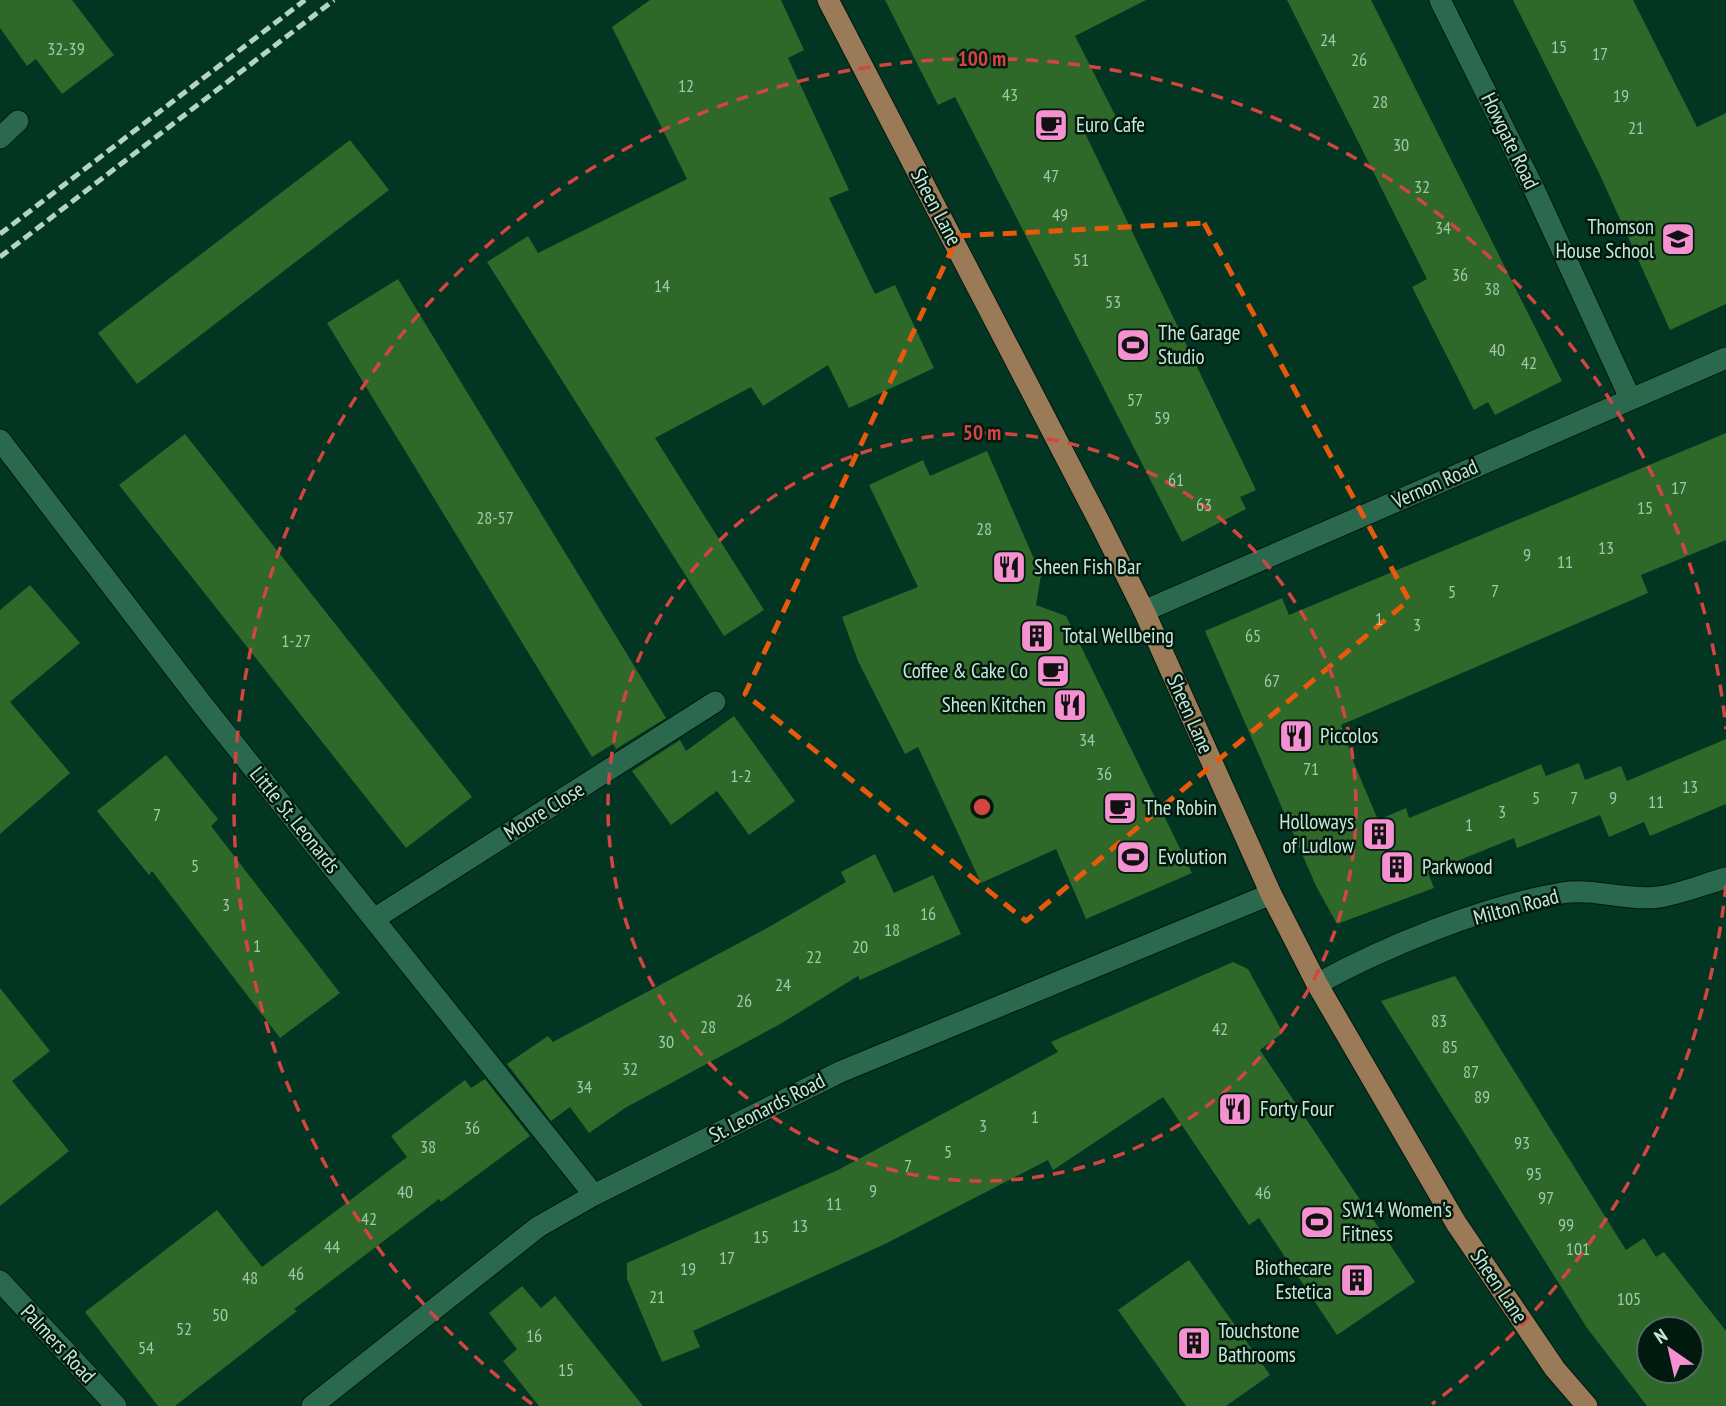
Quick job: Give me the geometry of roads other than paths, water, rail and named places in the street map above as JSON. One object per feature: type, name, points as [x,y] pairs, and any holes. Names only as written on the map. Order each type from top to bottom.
[{"type":"main road","name":"Sheen Lane","points":[[828,0],[1014,353],[1144,611],[1271,894],[1317,985],[1456,1223],[1555,1368],[1587,1406]]},
{"type":"street","name":"Howgate Road","points":[[1440,0],[1533,187],[1630,398]]},
{"type":"street","points":[[0,138],[19,121]]},
{"type":"street","name":"Vernon Road","points":[[1144,611],[1726,358]]},
{"type":"street","name":"Little St. Leonards","points":[[0,440],[202,704],[594,1195]]},
{"type":"street","name":"Moore Close","points":[[374,919],[715,702]]},
{"type":"street","name":"Milton Road","points":[[1317,985],[1376,955],[1448,926],[1510,906],[1564,893],[1658,897],[1726,878]]},
{"type":"street","name":"St. Leonards Road","points":[[312,1406],[538,1227],[594,1195],[840,1072],[1271,894]]},
{"type":"street","name":"Palmers Road","points":[[0,1281],[116,1406]]},
{"type":"railway","points":[[0,234],[305,0]]},
{"type":"railway","points":[[0,257],[334,0]]},
{"type":"place","name":"Euro Cafe","points":[[1051,125]]},
{"type":"place","name":"Thomson House School","points":[[1678,239]]},
{"type":"place","name":"The Garage Studio","points":[[1133,345]]},
{"type":"place","name":"Sheen Fish Bar","points":[[1009,567]]},
{"type":"place","name":"Total Wellbeing","points":[[1037,636]]},
{"type":"place","name":"Coffee & Cake Co","points":[[1053,671]]},
{"type":"place","name":"Sheen Kitchen","points":[[1070,705]]},
{"type":"place","name":"Piccolos","points":[[1296,736]]},
{"type":"place","name":"The Robin","points":[[1120,808]]},
{"type":"place","name":"Holloways of Ludlow","points":[[1379,834]]},
{"type":"place","name":"Evolution","points":[[1133,857]]},
{"type":"place","name":"Parkwood","points":[[1397,867]]},
{"type":"place","name":"Forty Four","points":[[1235,1109]]},
{"type":"place","name":"SW14 Women's Fitness","points":[[1317,1222]]},
{"type":"place","name":"Biothecare Estetica","points":[[1357,1280]]},
{"type":"place","name":"Touchstone Bathrooms","points":[[1194,1343]]}]
